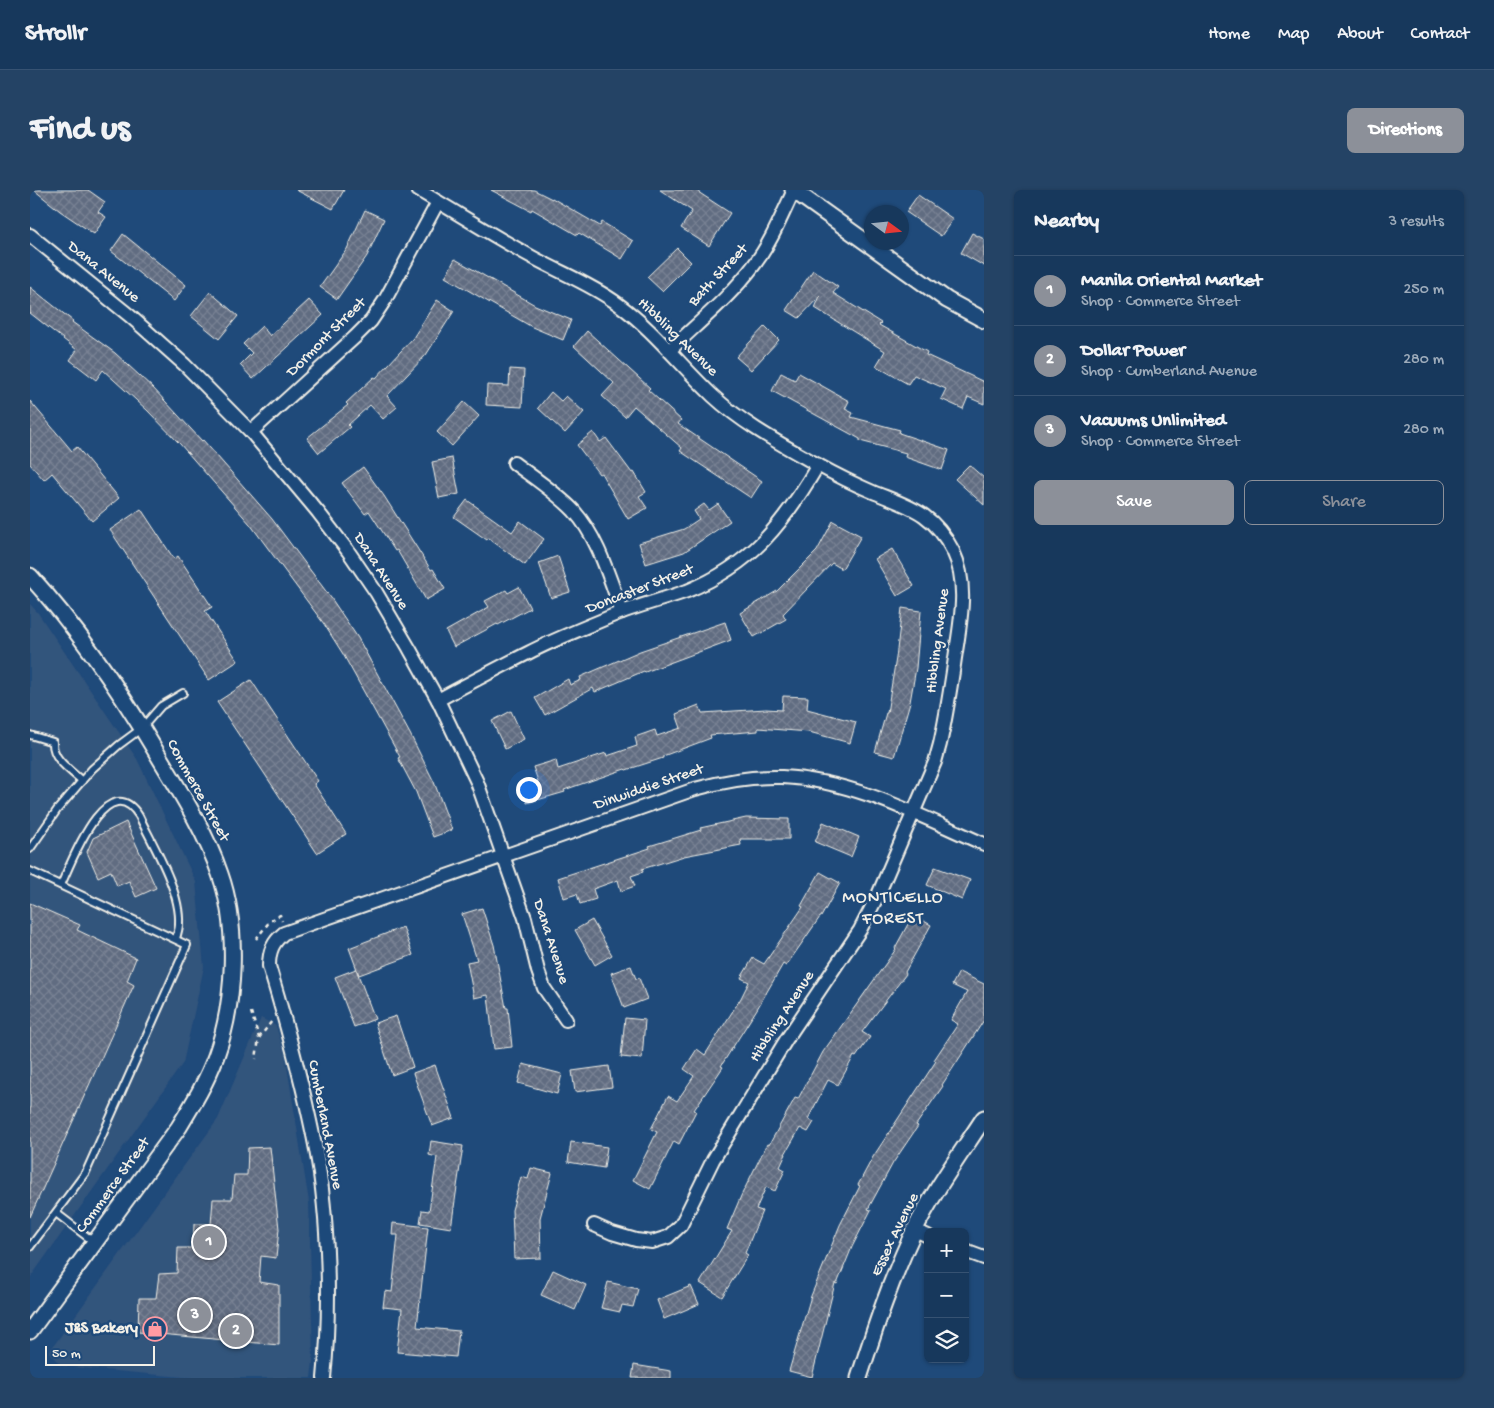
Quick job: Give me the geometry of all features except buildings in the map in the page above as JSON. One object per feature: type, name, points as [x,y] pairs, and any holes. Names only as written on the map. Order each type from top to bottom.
[{"type":"street","name":"Hibbling Avenue","points":[[418,190],[533,258],[599,290],[620,305],[670,350],[722,403],[764,434],[818,465],[874,492],[907,505],[924,515],[946,538],[958,565],[962,583],[961,615],[945,722],[935,762],[878,895],[860,930],[847,952],[804,1011],[761,1080],[713,1160],[682,1225],[668,1237],[652,1242],[612,1234],[594,1225]]},
{"type":"street","points":[[794,190],[947,300],[984,320]]},
{"type":"street","name":"Bath Street","points":[[670,350],[754,265],[774,232],[794,190]]},
{"type":"street","name":"Dormont Street","points":[[251,432],[355,338],[370,321],[385,300],[438,202]]},
{"type":"street","name":"Dana Avenue","points":[[30,235],[130,316],[178,359],[251,432],[318,512],[376,592],[438,700],[477,782],[526,918],[544,988],[566,1020]]},
{"type":"street","points":[[514,463],[566,503],[585,524],[598,549],[622,612]]},
{"type":"street","name":"Doncaster Street","points":[[438,700],[529,652],[622,612],[697,587],[720,575],[742,561],[765,541],[783,520],[818,465]]},
{"type":"street","name":"Commerce Street","points":[[30,576],[65,617],[106,672],[142,728],[194,817],[220,875],[228,914],[232,948],[231,993],[216,1056],[199,1094],[179,1127],[30,1331]]},
{"type":"street","name":"Dinwiddie Street","points":[[327,917],[695,788],[742,778],[781,777],[826,782],[863,793],[984,844]]},
{"type":"street","name":"Cumberland Avenue","points":[[324,1378],[327,1328],[326,1238],[316,1151],[291,1044],[269,966],[269,955],[272,945],[284,933],[327,917]]},
{"type":"street","name":"Essex Avenue","points":[[859,1378],[876,1324],[921,1233],[943,1182],[984,1118]]},
{"type":"street","points":[[969,1252],[984,1258]]},
{"type":"lane","points":[[30,849],[57,810],[92,769],[142,728],[161,706],[183,693]]},
{"type":"lane","points":[[30,735],[53,742],[52,748],[61,762],[82,780]]},
{"type":"lane","points":[[61,885],[77,849],[101,810],[110,804],[121,802],[133,806],[172,884],[178,906],[179,924],[176,939]]},
{"type":"lane","points":[[30,871],[187,944],[86,1172],[30,1247]]},
{"type":"lane","points":[[56,1213],[94,1242]]},
{"type":"path","points":[[251,1012],[259,1038],[256,1059]]},
{"type":"shaded area","points":[[30,604],[137,759],[196,882],[204,967],[183,1063],[30,1278]]},
{"type":"shaded area","points":[[261,1018],[276,1026],[285,1054],[309,1202],[313,1361],[311,1378],[193,1378],[61,1366],[49,1352],[218,1119]]},
{"type":"place","name":"Manila Oriental Market","points":[[209,1242]]},
{"type":"place","name":"Vacuums Unlimited","points":[[195,1315]]},
{"type":"place","name":"J&S Bakery","points":[[155,1329]]},
{"type":"place","name":"Dollar Power","points":[[236,1331]]},
{"type":"district","name":"MONTICELLO FOREST","points":[[893,908]]}]
